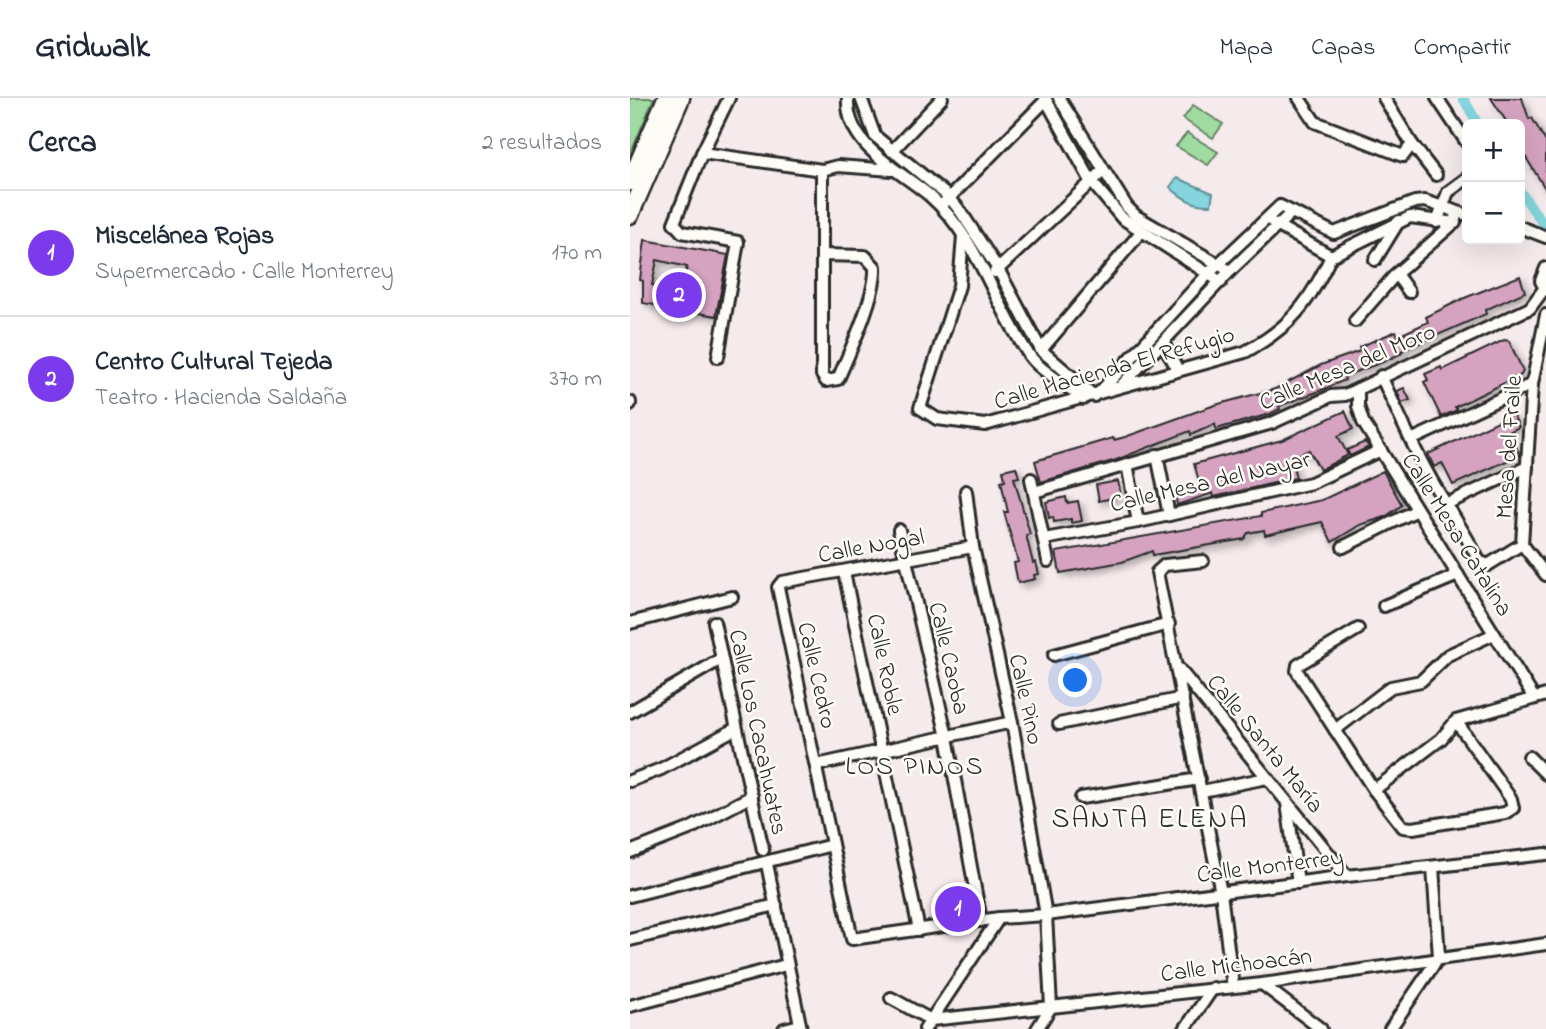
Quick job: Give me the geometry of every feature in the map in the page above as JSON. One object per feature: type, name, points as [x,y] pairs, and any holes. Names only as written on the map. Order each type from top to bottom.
[{"type":"street","points":[[630,182],[666,98]]},
{"type":"street","points":[[630,215],[634,195],[681,98]]},
{"type":"street","points":[[718,357],[738,242],[681,232],[674,223],[702,153],[729,98]]},
{"type":"street","points":[[848,98],[856,130],[892,170],[940,206],[963,236],[1033,360],[1092,397]]},
{"type":"street","points":[[861,98],[875,136],[949,197],[998,269],[1041,350],[1092,397]]},
{"type":"street","points":[[892,150],[942,98]]},
{"type":"street","points":[[1059,98],[1126,207],[1136,216],[1230,271]]},
{"type":"street","points":[[1299,98],[1315,122],[1398,157],[1403,156],[1412,144]]},
{"type":"street","points":[[1384,98],[1412,144],[1436,176]]},
{"type":"street","points":[[1437,98],[1462,136]]},
{"type":"street","points":[[940,206],[1045,99],[1091,181],[1122,218],[1221,282]]},
{"type":"street","points":[[702,153],[822,170],[838,166],[892,170]]},
{"type":"street","points":[[822,170],[822,255],[822,375],[826,381],[832,382],[838,379],[854,342],[874,280],[875,267],[865,256],[822,255]]},
{"type":"street","points":[[987,279],[1103,171]]},
{"type":"street","points":[[1437,222],[1448,192],[1462,181]]},
{"type":"street","points":[[1120,387],[1221,282],[1273,223],[1280,206],[1334,233],[1415,202],[1442,206],[1461,217]]},
{"type":"street","points":[[1394,208],[1399,221]]},
{"type":"street","points":[[1092,397],[1219,264],[1292,212]]},
{"type":"street","points":[[1273,223],[1331,256],[1410,217],[1437,222],[1461,217]]},
{"type":"street","points":[[1355,321],[1396,274],[1461,217]]},
{"type":"street","points":[[1375,260],[1399,221]]},
{"type":"street","points":[[1525,226],[1546,237]]},
{"type":"street","points":[[1041,350],[1142,231]]},
{"type":"street","name":"Calle Hacienda El Refugio","points":[[963,236],[959,286],[919,408],[937,419],[985,425],[1245,352],[1276,335],[1313,295],[1331,256]]},
{"type":"street","points":[[1545,290],[1541,281],[1546,268]]},
{"type":"street","points":[[1396,274],[1409,292]]},
{"type":"street","name":"Calle Mesa del Moro","points":[[1034,492],[1157,454],[1272,424],[1331,396],[1358,389],[1530,308],[1545,290]]},
{"type":"street","points":[[1530,308],[1545,318]]},
{"type":"street","name":"Mesa del Fraile","points":[[1545,318],[1532,384],[1522,544],[1546,575]]},
{"type":"street","points":[[1163,343],[1178,370]]},
{"type":"street","name":"Calle Mesa Catalina","points":[[1381,376],[1411,440],[1483,564],[1488,565],[1522,544]]},
{"type":"street","points":[[1411,440],[1532,384]]},
{"type":"street","name":"Calle Mesa Catalina","points":[[1358,389],[1358,406],[1363,422],[1494,634],[1540,696]]},
{"type":"street","name":"Calle Mesa del Nayar","points":[[1044,539],[1138,522],[1311,483],[1381,450]]},
{"type":"street","points":[[1157,454],[1170,515]]},
{"type":"street","points":[[1127,464],[1138,522]]},
{"type":"street","points":[[1446,504],[1527,467]]},
{"type":"street","points":[[1031,479],[1048,561]]},
{"type":"street","name":"Calle Pino","points":[[966,491],[973,547],[1012,722],[1046,915],[1051,1007]]},
{"type":"street","points":[[1342,547],[1417,510]]},
{"type":"street","name":"Calle Caoba","points":[[900,530],[947,737],[981,921]]},
{"type":"street","name":"Calle Nogal","points":[[778,585],[973,547]]},
{"type":"street","points":[[1203,561],[1165,565],[1159,568],[1158,579],[1222,893],[1233,987]]},
{"type":"street","name":"Calle Roble","points":[[844,572],[919,930]]},
{"type":"street","points":[[1384,606],[1458,575]]},
{"type":"street","name":"Calle Cedro","points":[[778,585],[852,939]]},
{"type":"street","points":[[630,622],[732,597]]},
{"type":"street","name":"Calle Los Cacahuates","points":[[714,622],[735,729],[764,850]]},
{"type":"street","points":[[1054,655],[1169,624]]},
{"type":"street","points":[[1358,629],[1297,668],[1374,790],[1403,827],[1413,828],[1510,811],[1513,808],[1511,799],[1456,721]]},
{"type":"street","points":[[1335,730],[1391,687],[1421,681],[1448,655],[1494,634]]},
{"type":"street","points":[[630,712],[721,659]]},
{"type":"street","name":"Calle Santa María","points":[[1178,668],[1347,876]]},
{"type":"street","points":[[1374,790],[1441,739],[1456,721],[1540,696]]},
{"type":"street","points":[[1059,724],[1183,698]]},
{"type":"street","points":[[817,765],[1012,722]]},
{"type":"street","points":[[630,781],[661,769],[735,729]]},
{"type":"street","points":[[1530,757],[1546,774]]},
{"type":"street","points":[[1202,791],[1267,778]]},
{"type":"street","points":[[1081,798],[1199,779]]},
{"type":"street","points":[[630,852],[689,829],[752,796]]},
{"type":"street","points":[[1287,802],[1298,883]]},
{"type":"street","points":[[630,896],[767,864],[832,845]]},
{"type":"street","name":"Calle Monterrey","points":[[852,939],[999,918],[1046,915],[1347,876],[1546,854]]},
{"type":"street","name":"Calle Los Cacahuates","points":[[767,864],[801,1027]]},
{"type":"street","points":[[1390,1029],[1440,957],[1433,867]]},
{"type":"street","points":[[630,940],[776,905]]},
{"type":"street","points":[[891,998],[928,1025],[999,918]]},
{"type":"street","name":"Calle Michoacán","points":[[928,1025],[1051,1007],[1262,984],[1546,944]]},
{"type":"street","points":[[630,1006],[786,965]]},
{"type":"street","points":[[1262,984],[1321,1029]]},
{"type":"street","points":[[1185,1029],[1213,988]]},
{"type":"street","points":[[1037,1029],[1051,1007]]},
{"type":"street","points":[[783,1029],[801,1027]]},
{"type":"green space","points":[[630,98],[654,98],[630,155]]},
{"type":"green space","points":[[1193,105],[1223,124],[1213,138],[1183,119]]},
{"type":"green space","points":[[1187,133],[1218,152],[1208,165],[1176,146]]},
{"type":"water","points":[[1177,178],[1213,193],[1211,205],[1194,203],[1179,195],[1170,187]]},
{"type":"building","points":[[1491,98],[1522,98],[1529,119],[1532,118],[1546,142],[1546,190],[1525,156],[1525,119],[1505,119]]},
{"type":"building","points":[[645,240],[728,255],[716,316],[643,303],[643,281],[640,280]],"holes":[[[657,260],[687,267],[681,292],[652,285]]]},
{"type":"building","points":[[1520,276],[1525,292],[1485,310],[1486,314],[1401,351],[1402,353],[1383,362],[1344,376],[1345,380],[1279,406],[1280,409],[1270,414],[1216,429],[1215,424],[1191,435],[1190,431],[1116,460],[1041,482],[1035,461],[1113,438],[1125,437],[1215,405],[1275,389],[1321,365],[1360,351],[1359,347],[1396,331],[1398,336],[1428,322],[1426,317],[1462,299]]},
{"type":"building","points":[[1504,340],[1509,341],[1523,371],[1521,375],[1455,407],[1457,410],[1441,417],[1424,382],[1428,380],[1425,374],[1441,367],[1442,370]]},
{"type":"building","points":[[1404,388],[1410,400],[1402,403],[1397,391]]},
{"type":"building","points":[[1345,411],[1353,429],[1338,436],[1348,455],[1320,470],[1309,450],[1291,458],[1296,478],[1214,497],[1213,493],[1177,505],[1175,494],[1201,488],[1194,464],[1282,440]]},
{"type":"building","points":[[1513,414],[1519,427],[1509,432],[1520,455],[1453,485],[1442,463],[1434,467],[1428,454]]},
{"type":"building","points":[[1365,442],[1369,447],[1350,456],[1347,450]]},
{"type":"building","points":[[1016,467],[1019,477],[1014,478],[1030,534],[1026,535],[1033,563],[1036,562],[1039,574],[1034,575],[1035,579],[1018,583],[1014,563],[1018,562],[1004,512],[1008,512],[1001,481],[1005,480],[1003,470]]},
{"type":"building","points":[[1383,471],[1402,505],[1385,517],[1360,525],[1332,542],[1322,522],[1265,535],[1264,530],[1248,533],[1244,539],[1153,555],[1152,551],[1122,562],[1060,573],[1056,552],[1261,516],[1261,513],[1322,500]]},
{"type":"building","points":[[1118,481],[1121,496],[1099,501],[1096,485]]},
{"type":"building","points":[[1066,497],[1067,503],[1078,501],[1082,521],[1071,523],[1071,519],[1054,522],[1053,517],[1049,518],[1046,502]]},
{"type":"waterway","points":[[1463,98],[1475,119]]},
{"type":"waterway","points":[[1525,198],[1546,228]]},
{"type":"place","name":"Centro Cultural Tejeda","points":[[679,295]]},
{"type":"place","name":"Miscelánea Rojas","points":[[958,909]]},
{"type":"district","name":"LOS PINOS","points":[[915,765]]},
{"type":"district","name":"SANTA ELENA","points":[[1150,817]]}]
